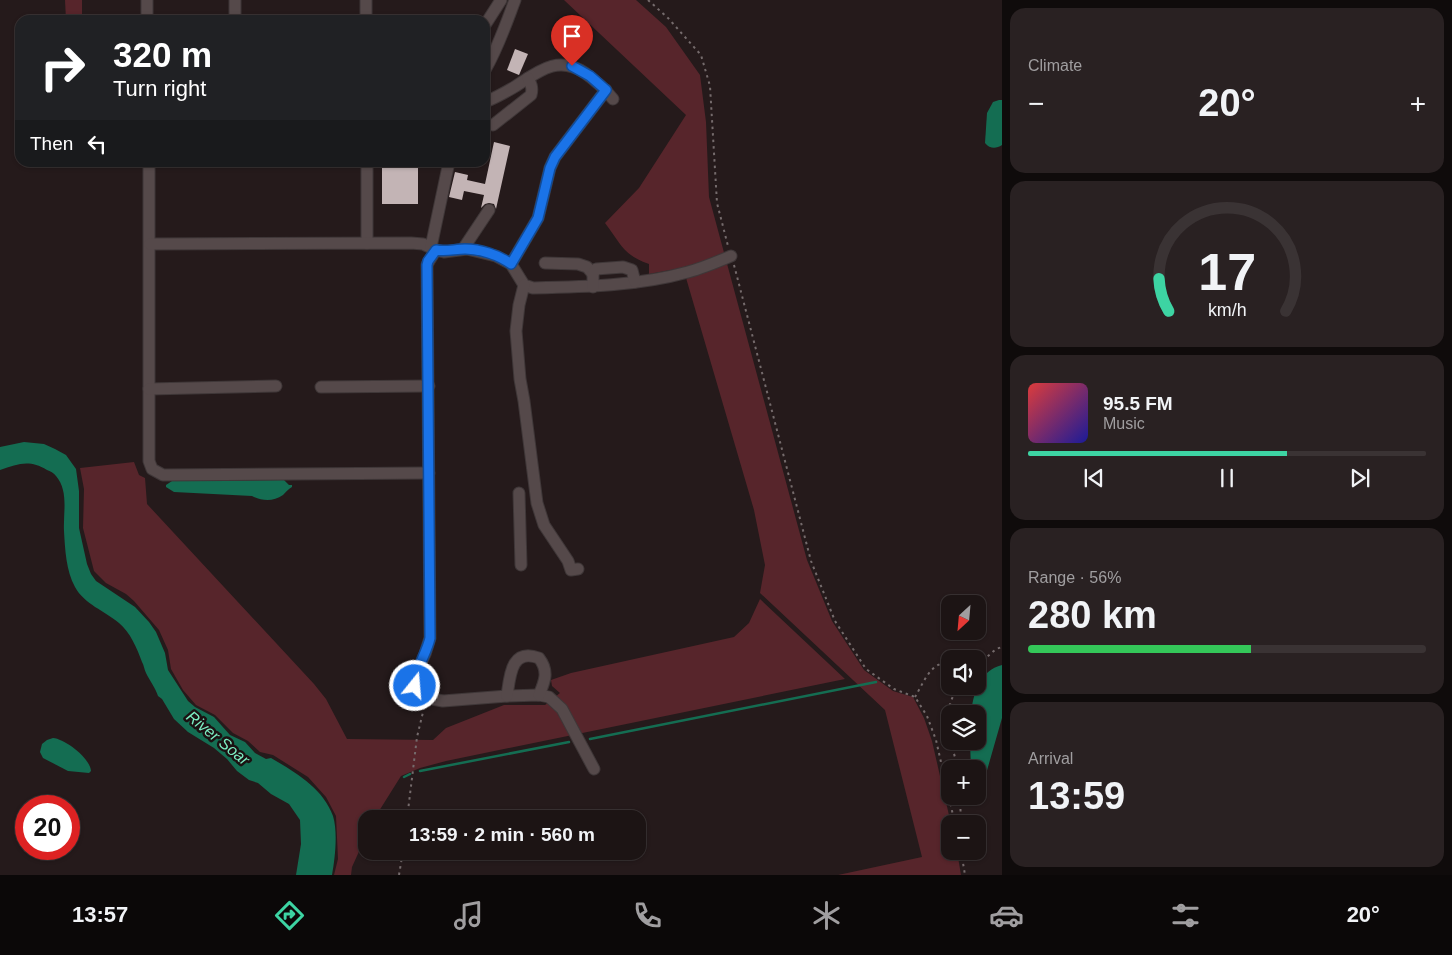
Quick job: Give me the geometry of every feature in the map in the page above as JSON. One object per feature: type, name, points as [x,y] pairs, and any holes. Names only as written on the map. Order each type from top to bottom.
[{"type":"lane","points":[[147,0],[147,15]]},
{"type":"lane","points":[[235,0],[235,15]]},
{"type":"lane","points":[[366,0],[366,15]]},
{"type":"lane","points":[[490,18],[501,0]]},
{"type":"lane","points":[[490,61],[502,36],[515,0]]},
{"type":"lane","points":[[490,100],[547,67],[554,65],[572,66],[580,70],[610,95],[555,157],[550,168],[538,218],[511,264]]},
{"type":"lane","points":[[493,125],[531,95],[532,85],[528,78]]},
{"type":"lane","points":[[149,167],[150,465],[155,471],[163,474],[429,473]]},
{"type":"lane","points":[[367,167],[367,243]]},
{"type":"lane","points":[[449,167],[433,249],[427,265],[430,638],[426,654],[414,679],[417,690],[427,698],[443,701],[507,696],[539,695],[549,697],[562,708],[594,770]]},
{"type":"lane","points":[[462,249],[489,210]]},
{"type":"lane","points":[[150,244],[411,243],[423,244],[444,252],[462,249],[485,252],[511,264],[524,286],[519,305],[516,331],[520,379],[539,509],[544,525],[568,561],[571,570],[578,569]]},
{"type":"lane","points":[[524,286],[533,288],[593,286],[635,282],[687,272],[731,256]]},
{"type":"lane","points":[[545,263],[578,264],[587,267],[593,274]]},
{"type":"lane","points":[[593,286],[593,274],[596,269],[623,267],[632,270],[635,282]]},
{"type":"lane","points":[[149,389],[276,386]]},
{"type":"lane","points":[[320,387],[429,386]]},
{"type":"lane","points":[[520,493],[521,565]]},
{"type":"lane","points":[[520,510],[539,509]]},
{"type":"lane","points":[[507,696],[512,668],[516,660],[527,655],[539,658],[544,665],[546,672],[539,695]]},
{"type":"path","points":[[648,0],[668,18],[700,55],[710,86],[717,204],[811,561],[835,621],[866,669],[894,689],[915,697],[927,716],[936,740],[953,815]]},
{"type":"path","points":[[986,658],[1002,647]]},
{"type":"path","points":[[915,697],[934,667],[941,663]]},
{"type":"path","points":[[954,695],[950,703],[947,721],[948,734],[955,760]]},
{"type":"path","points":[[408,810],[417,737],[427,698]]},
{"type":"path","points":[[399,875],[402,860]]},
{"type":"path","points":[[962,860],[965,875]]},
{"type":"shaded area","points":[[65,0],[82,0],[82,15],[66,15]]},
{"type":"shaded area","points":[[564,0],[636,0],[666,27],[700,75],[706,122],[709,197],[807,560],[832,621],[864,670],[893,691],[913,697],[924,718],[932,741],[941,780],[941,805],[947,805],[949,815],[941,815],[941,860],[958,860],[961,875],[838,875],[922,857],[885,710],[760,593],[765,565],[754,510],[684,271],[681,268],[649,274],[649,264],[640,261],[628,253],[605,223],[639,188],[686,115]]},
{"type":"shaded area","points":[[134,462],[139,475],[145,478],[147,504],[314,684],[326,699],[347,739],[433,740],[446,728],[504,705],[545,705],[560,693],[552,686],[551,680],[571,673],[734,637],[749,623],[760,599],[845,679],[446,761],[420,768],[401,776],[380,810],[358,810],[358,854],[352,867],[351,875],[334,875],[338,859],[336,816],[326,797],[308,777],[273,755],[260,752],[248,741],[233,733],[215,715],[196,705],[183,690],[171,669],[168,650],[159,630],[134,601],[126,594],[106,583],[94,571],[83,528],[84,489],[80,468]]},
{"type":"water","points":[[1002,100],[1002,145],[993,148],[985,143],[987,113],[993,102]]},
{"type":"water","name":"River Soar","points":[[24,442],[44,444],[55,449],[66,455],[76,469],[79,491],[79,528],[91,574],[96,581],[135,607],[149,622],[156,632],[165,653],[168,670],[188,701],[214,717],[230,735],[245,742],[255,753],[266,759],[271,758],[299,775],[322,797],[335,822],[336,846],[332,875],[296,875],[301,844],[300,820],[289,804],[271,794],[258,783],[249,780],[214,748],[188,732],[174,719],[162,699],[158,696],[127,631],[119,623],[89,603],[79,593],[72,581],[66,560],[64,495],[60,482],[53,473],[35,465],[18,464],[0,470],[0,447]]},
{"type":"water","points":[[284,480],[289,485],[292,485],[292,487],[283,495],[268,500],[252,496],[174,492],[166,487],[172,481]]},
{"type":"water","points":[[1002,665],[1002,718],[986,774],[986,760],[971,760],[970,750],[986,750],[986,705],[973,705],[975,695],[986,695],[986,674]]},
{"type":"water","points":[[53,738],[64,742],[82,755],[90,766],[91,771],[89,773],[68,771],[43,758],[40,752],[42,744]]},
{"type":"building","points":[[515,49],[528,54],[519,75],[507,70]]},
{"type":"building","points":[[494,142],[510,146],[496,209],[494,204],[489,203],[481,208],[484,195],[464,191],[462,200],[449,197],[455,172],[468,175],[467,180],[485,184]]},
{"type":"building","points":[[382,167],[418,167],[418,204],[382,204]]},
{"type":"waterway","points":[[590,739],[876,682]]},
{"type":"waterway","points":[[420,771],[569,742]]},
{"type":"waterway","points":[[404,777],[410,774]]},
{"type":"route","points":[[415,686],[414,679],[426,654],[430,638],[428,261],[436,250],[444,252],[468,249],[485,252],[511,264],[538,218],[550,168],[555,157],[606,90],[590,76],[572,66]]}]
